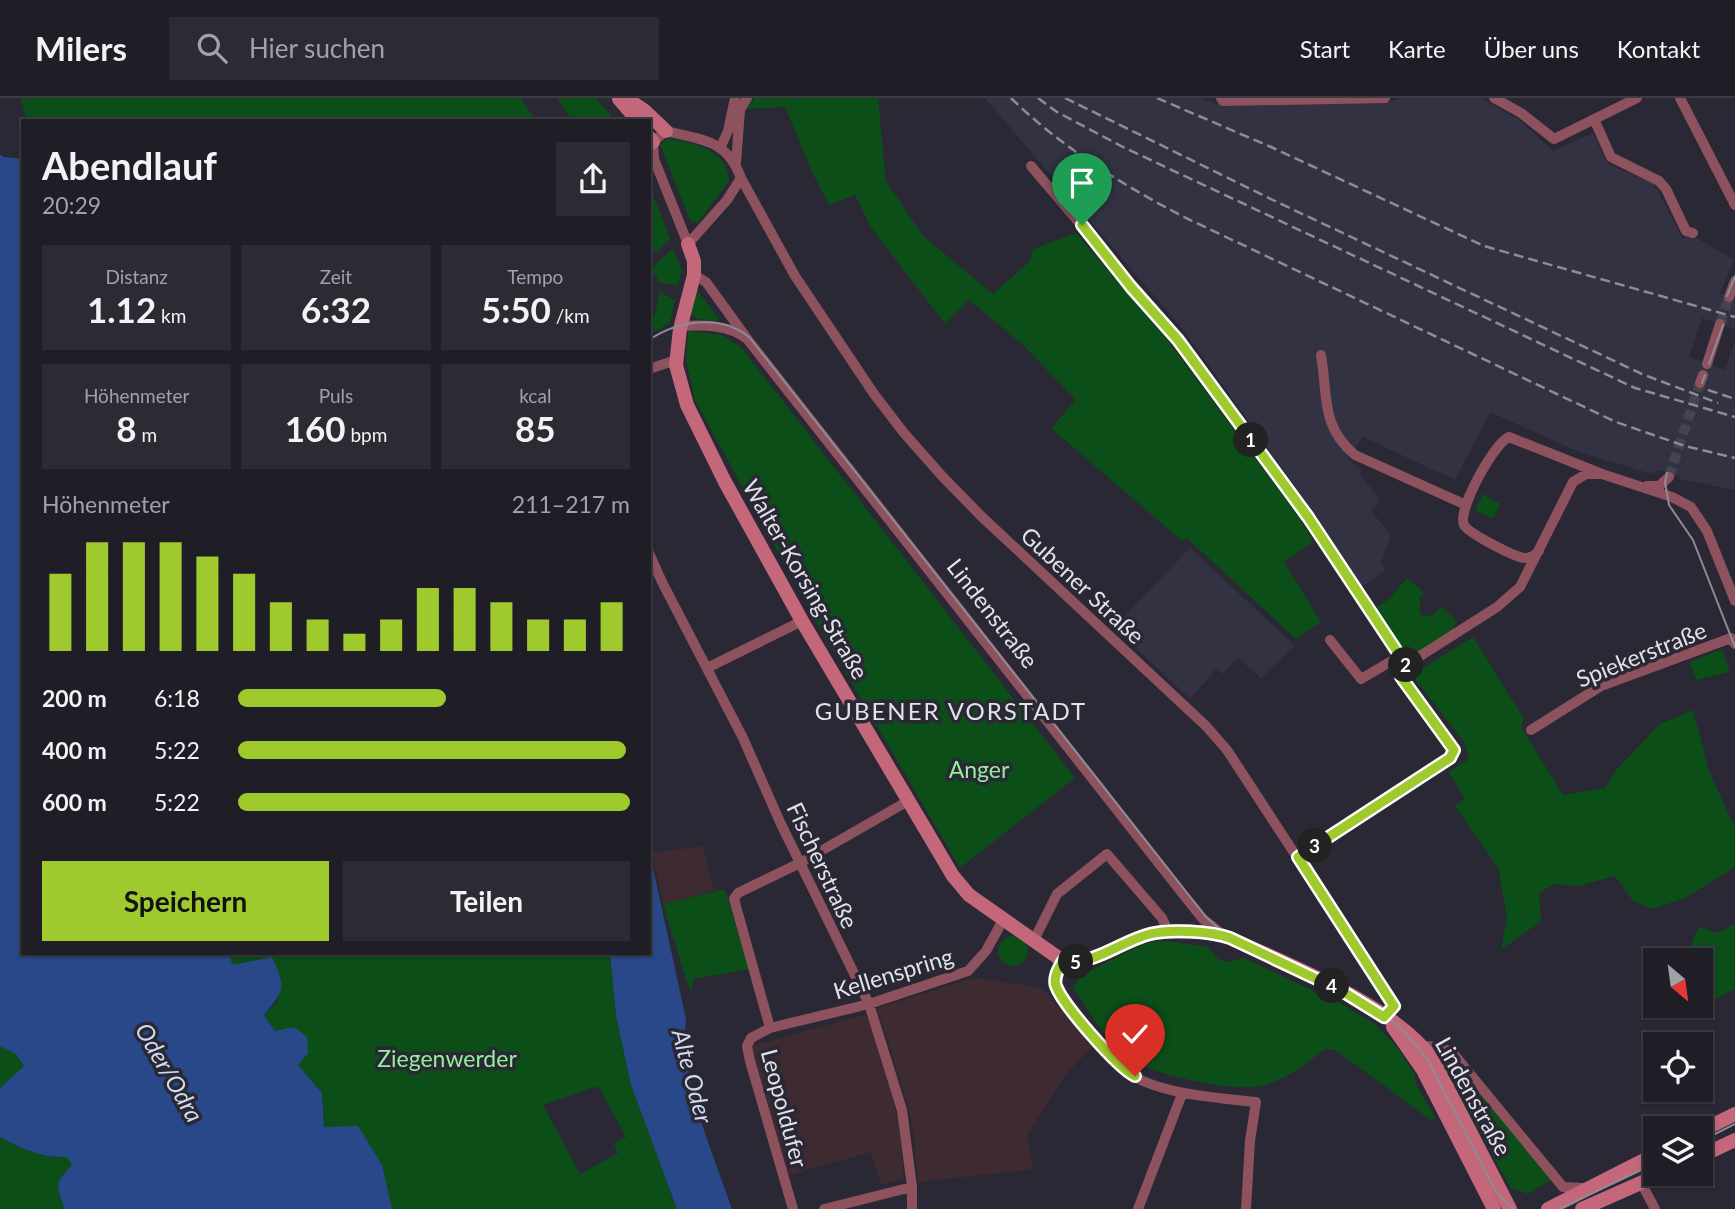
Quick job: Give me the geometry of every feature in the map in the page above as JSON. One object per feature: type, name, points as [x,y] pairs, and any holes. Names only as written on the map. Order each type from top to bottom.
[{"type":"street","points":[[618,98],[636,119]]},
{"type":"street","points":[[626,98],[666,131],[704,139],[721,146],[736,163]]},
{"type":"street","points":[[736,163],[740,110],[747,98]]},
{"type":"street","points":[[1221,98],[1385,98]]},
{"type":"street","points":[[1494,98],[1521,113],[1553,139],[1637,98]]},
{"type":"street","points":[[1680,98],[1735,205]]},
{"type":"street","points":[[721,146],[736,100]]},
{"type":"street","points":[[1594,120],[1611,157],[1660,181],[1686,231],[1693,233]]},
{"type":"street","points":[[666,131],[651,140],[654,159],[694,261],[694,275]]},
{"type":"street","name":"Gubener Straße","points":[[736,163],[741,178],[795,276],[874,394],[942,476],[1206,726],[1227,750],[1298,857],[1389,1012]]},
{"type":"street","points":[[1031,166],[1178,340],[1308,517],[1403,661],[1401,677],[1454,750],[1454,754],[1298,857]]},
{"type":"street","points":[[688,244],[727,200],[741,178]]},
{"type":"street","name":"Walter-Korsing-Straße","points":[[694,275],[680,326],[676,360],[687,405],[725,482],[802,621],[953,876],[969,895],[1063,961]]},
{"type":"street","name":"Lindenstraße","points":[[694,275],[706,282],[748,340],[1203,919],[1226,936],[1389,1012],[1423,1046],[1453,1097],[1510,1209]]},
{"type":"street","points":[[1729,297],[1735,281]]},
{"type":"street","points":[[1707,364],[1720,324]]},
{"type":"street","points":[[680,326],[703,325],[723,329],[743,335],[748,340]]},
{"type":"street","points":[[1321,355],[1327,414],[1345,446],[1355,455],[1466,505]]},
{"type":"street","points":[[651,368],[676,360]]},
{"type":"street","points":[[1540,551],[1524,558],[1469,531],[1463,521],[1466,505],[1496,447],[1508,437],[1585,471],[1602,474],[1683,502]]},
{"type":"street","points":[[1331,640],[1361,679],[1403,661],[1510,598],[1520,587],[1540,551],[1573,482],[1585,471]]},
{"type":"street","points":[[1639,486],[1659,486],[1669,477],[1671,487],[1700,518],[1707,531],[1735,601]]},
{"type":"street","name":"Fischerstraße","points":[[651,557],[743,738],[869,1004],[902,1110],[912,1187],[912,1209]]},
{"type":"street","points":[[707,668],[802,621]]},
{"type":"street","name":"Spiekerstraße","points":[[1531,730],[1601,686],[1733,641]]},
{"type":"street","points":[[770,1028],[734,899],[737,893],[800,863],[908,801]]},
{"type":"street","points":[[1034,940],[1057,894],[1107,854],[1162,918],[1168,931]]},
{"type":"street","name":"Kellenspring","points":[[770,1028],[869,1004],[968,971],[986,951],[1003,920]]},
{"type":"street","points":[[1226,936],[1168,931],[1149,934],[1101,956],[1077,962],[1063,961],[1056,974],[1056,987],[1083,1024],[1129,1073],[1182,1094],[1256,1102],[1247,1209]]},
{"type":"street","name":"Lindenstraße","points":[[1389,1012],[1423,1070],[1494,1209]]},
{"type":"street","name":"Leopoldufer","points":[[770,1028],[751,1038],[747,1046],[793,1209]]},
{"type":"street","points":[[1423,1046],[1439,1046],[1452,1052],[1563,1187],[1587,1188]]},
{"type":"street","points":[[1138,1209],[1182,1094]]},
{"type":"street","points":[[1713,1124],[1735,1114]]},
{"type":"street","points":[[1713,1150],[1735,1140]]},
{"type":"street","points":[[1548,1209],[1643,1160]]},
{"type":"street","points":[[1583,1209],[1643,1182]]},
{"type":"street","points":[[824,1209],[912,1187]]},
{"type":"street","points":[[1645,1190],[1655,1209]]},
{"type":"shaded area","points":[[985,98],[1201,98],[1216,104],[1480,98],[1518,119],[1553,151],[1593,133],[1607,163],[1654,184],[1683,239],[1688,233],[1734,260],[1720,293],[1735,299],[1735,329],[1702,318],[1689,357],[1725,370],[1735,340],[1735,490],[1679,479],[1680,476],[1657,470],[1652,474],[1579,452],[1490,412],[1455,480],[1363,437],[1347,457],[1362,471],[1360,475],[1380,499],[1371,511],[1391,535],[1381,563],[1386,570],[1360,588],[1316,516],[1185,332]]},
{"type":"shaded area","points":[[1190,548],[1295,646],[1261,678],[1238,658],[1223,674],[1216,669],[1190,699],[1114,627]]},
{"type":"shaded area","points":[[703,846],[714,891],[663,904],[652,853]]},
{"type":"shaded area","points":[[980,978],[1042,988],[1093,1046],[1066,1074],[1027,1136],[1033,1169],[918,1182],[913,1127],[907,1101],[877,1008]]},
{"type":"shaded area","points":[[864,1015],[869,1019],[898,1113],[904,1178],[881,1185],[871,1152],[789,1175],[752,1050],[754,1045]]},
{"type":"green space","points":[[21,98],[521,98],[535,119],[27,119]]},
{"type":"green space","points":[[557,98],[596,98],[614,119],[571,119]]},
{"type":"green space","points":[[755,98],[878,98],[886,181],[923,236],[993,294],[1030,261],[1033,249],[1076,233],[1169,342],[1299,517],[1313,542],[1284,562],[1321,622],[1296,639],[1187,538],[1182,541],[1051,428],[1076,400],[1021,343],[969,300],[945,324],[870,226],[855,195],[829,205],[785,107],[746,109]]},
{"type":"green space","points":[[668,139],[707,149],[716,154],[727,170],[729,181],[698,223],[690,220],[660,144]]},
{"type":"green space","points":[[651,189],[670,239],[656,253],[651,246]]},
{"type":"green space","points":[[673,248],[682,271],[678,285],[660,283],[651,269]]},
{"type":"green space","points":[[696,289],[720,321],[698,319],[689,314]]},
{"type":"green space","points":[[660,292],[675,300],[670,322],[655,332],[651,326]]},
{"type":"green space","name":"Anger","points":[[688,331],[722,335],[741,347],[1075,778],[960,868],[812,615],[695,400],[686,359]]},
{"type":"green space","points":[[1483,494],[1501,504],[1493,519],[1475,510]]},
{"type":"green space","points":[[1407,578],[1424,592],[1419,599],[1419,611],[1422,615],[1432,616],[1442,607],[1457,621],[1453,627],[1455,629],[1406,661],[1372,611],[1390,598]]},
{"type":"green space","points":[[1473,637],[1524,719],[1521,727],[1563,795],[1605,788],[1616,770],[1660,724],[1693,710],[1709,771],[1735,828],[1735,867],[1685,898],[1652,909],[1633,901],[1615,876],[1578,886],[1554,884],[1539,893],[1541,921],[1501,950],[1507,917],[1498,868],[1455,806],[1465,798],[1448,772],[1469,759],[1464,742],[1415,679],[1417,672]]},
{"type":"green space","points":[[1716,651],[1723,651],[1729,672],[1696,680],[1690,662]]},
{"type":"green space","points":[[725,890],[749,969],[693,979],[692,992],[663,904]]},
{"type":"green space","points":[[1735,924],[1735,989],[1713,1000],[1713,948],[1691,948],[1699,927],[1718,933]]},
{"type":"green space","points":[[1013,936],[1024,940],[1028,951],[1024,962],[1013,966],[1002,962],[998,951],[1002,940]]},
{"type":"green space","points":[[1165,941],[1208,947],[1223,961],[1244,958],[1343,1005],[1374,1023],[1397,1047],[1415,1074],[1415,1082],[1435,1118],[1431,1120],[1335,1050],[1324,1049],[1286,1076],[1260,1086],[1249,1087],[1217,1085],[1181,1078],[1139,1064],[1119,1049],[1102,1030],[1073,987],[1082,975],[1144,943]]},
{"type":"green space","name":"Ziegenwerder","points":[[228,955],[610,955],[616,1016],[631,1085],[677,1209],[392,1209],[324,1128],[322,1093],[297,1065],[264,1015],[279,999],[233,966]],"holes":[[[598,1086],[626,1137],[614,1144],[618,1153],[580,1174],[543,1105]]]},
{"type":"green space","points":[[0,1046],[16,1054],[24,1066],[0,1088]]},
{"type":"green space","points":[[1440,1058],[1451,1058],[1551,1180],[1528,1194],[1511,1188],[1440,1063]]},
{"type":"green space","points":[[0,1137],[40,1154],[67,1157],[72,1165],[61,1177],[58,1186],[64,1209],[0,1209]]},
{"type":"water","name":"Oder/Odra","points":[[0,155],[21,159],[21,955],[228,955],[233,965],[272,957],[280,975],[281,988],[264,1015],[275,1031],[294,1027],[307,1037],[308,1053],[298,1065],[322,1093],[324,1127],[358,1126],[382,1165],[392,1209],[64,1209],[58,1186],[61,1177],[72,1165],[67,1157],[40,1154],[0,1137],[0,1088],[24,1066],[16,1054],[0,1046]]},
{"type":"water","points":[[651,859],[686,1019],[685,1041],[692,1089],[732,1209],[677,1209],[631,1085],[616,1016],[610,955],[651,955]]},
{"type":"tunnel","points":[[1720,324],[1729,297]]},
{"type":"tunnel","points":[[1669,477],[1700,383]]},
{"type":"tram line","points":[[1727,296],[1735,276]]},
{"type":"tram line","points":[[651,339],[673,328],[700,322],[726,325],[750,338],[1206,917],[1222,931],[1376,1008],[1403,1030],[1428,1060],[1494,1188],[1514,1209]]},
{"type":"tram line","points":[[1709,364],[1723,325]]},
{"type":"tram line","points":[[1702,383],[1705,375]]},
{"type":"tram line","points":[[1667,473],[1665,482],[1669,505],[1693,540],[1735,647]]},
{"type":"tram line","points":[[1713,1135],[1735,1124]]},
{"type":"tram line","points":[[1559,1209],[1643,1169]]},
{"type":"railway","points":[[1011,98],[1072,149],[1140,193],[1186,218],[1616,422],[1685,446],[1735,458]]},
{"type":"railway","points":[[1038,98],[1057,112],[1123,147],[1635,388],[1735,417]]},
{"type":"railway","points":[[1065,98],[1277,202],[1642,374],[1718,403]]},
{"type":"railway","points":[[1157,98],[1271,147],[1484,246],[1735,317]]},
{"type":"railway","points":[[1708,390],[1735,399]]},
{"type":"district","name":"GUBENER VORSTADT","points":[[951,710]]},
{"type":"route","points":[[1082,225],[1131,287],[1178,340],[1308,517],[1406,665],[1401,677],[1454,750],[1450,758],[1298,857],[1394,1006],[1384,1017],[1342,991],[1217,934],[1168,931],[1149,934],[1101,956],[1077,962],[1063,961],[1056,974],[1056,987],[1083,1024],[1109,1053],[1135,1076]]},
{"type":"water label","name":"Alte Oder","points":[[693,1076]]}]
